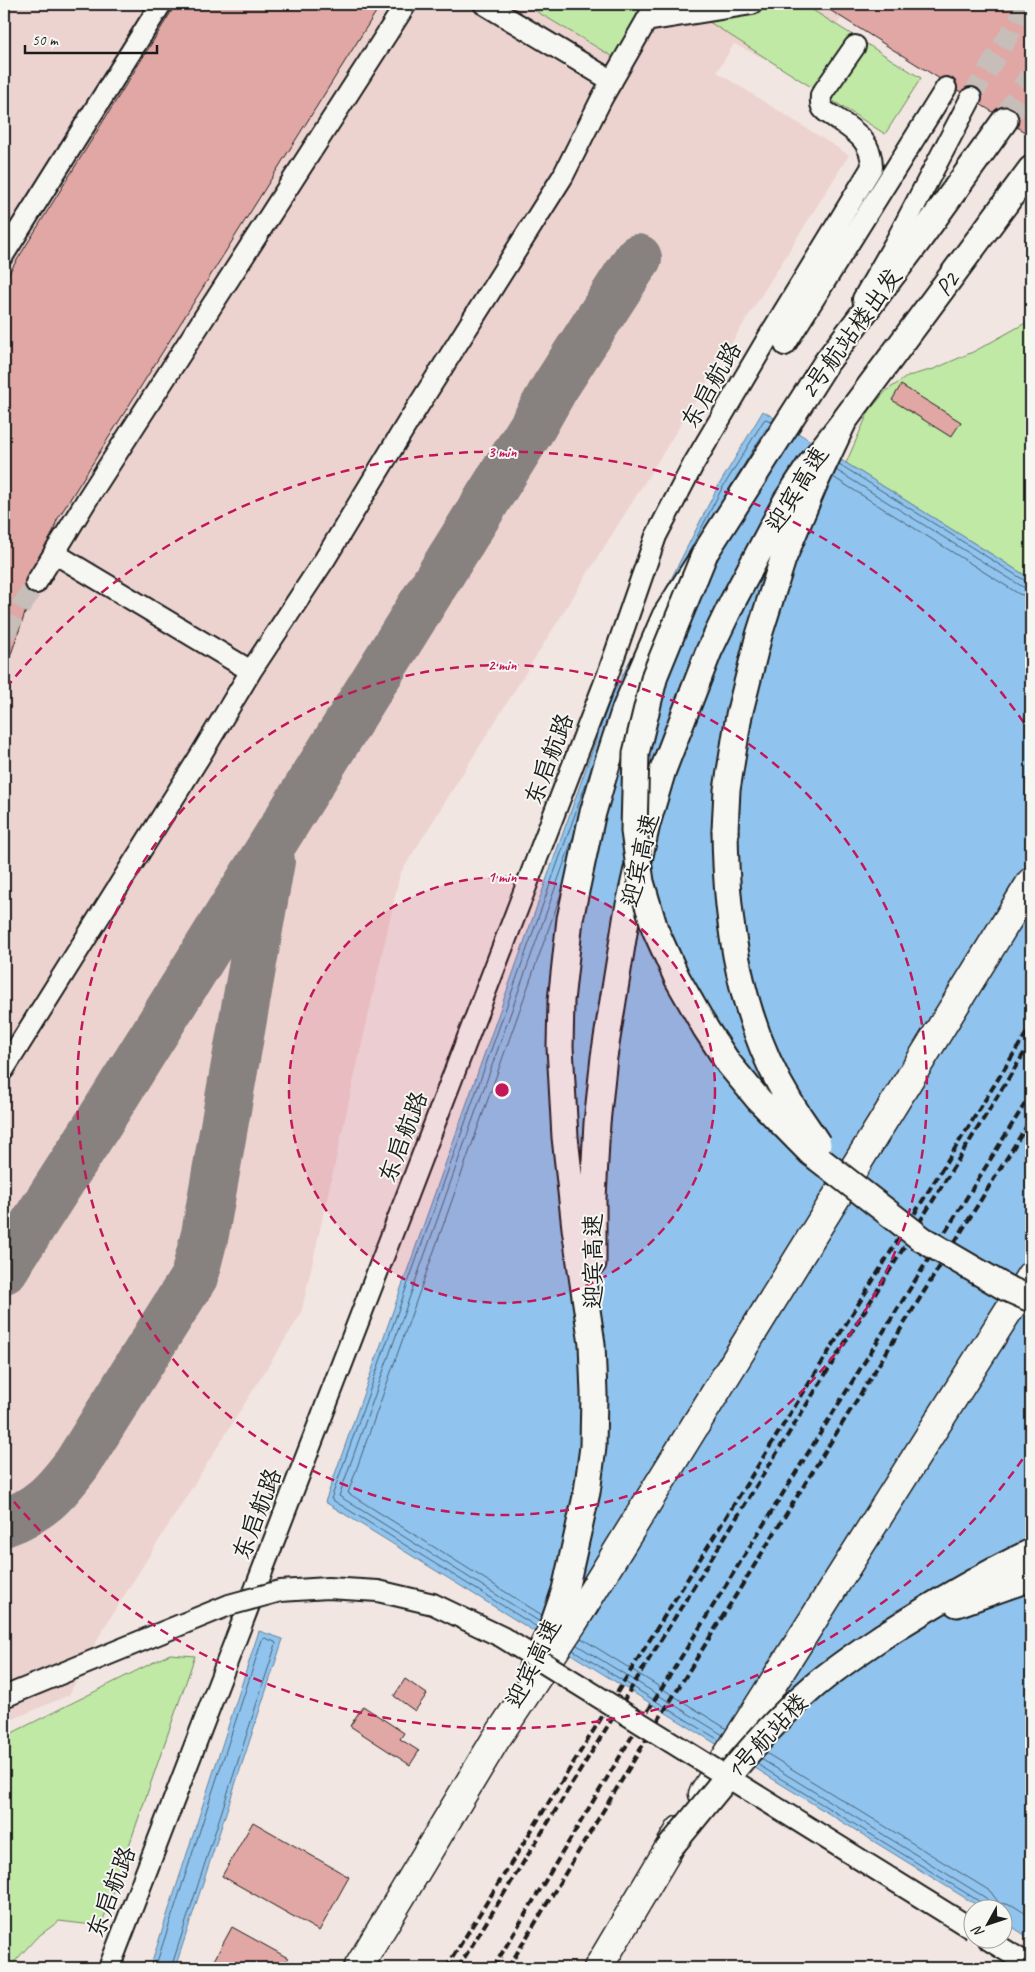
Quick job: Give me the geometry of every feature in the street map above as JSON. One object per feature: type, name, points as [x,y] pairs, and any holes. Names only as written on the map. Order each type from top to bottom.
[{"type":"highway","points":[[358,1968],[494,1742],[573,1623],[1031,882]]},
{"type":"highway","points":[[598,1968],[666,1852],[1031,1275]]},
{"type":"main road","name":"2号航站楼出发","points":[[705,553],[826,363],[918,241],[1005,120]]},
{"type":"main road","name":"P2","points":[[844,421],[952,279],[1031,170]]},
{"type":"main road","points":[[844,421],[814,485],[783,559],[759,635],[739,715],[727,790],[726,873],[729,918],[736,957],[754,1023],[770,1063],[789,1101],[819,1145],[843,1174],[878,1207]]},
{"type":"main road","name":"迎宾高速","points":[[494,1742],[552,1628],[565,1590],[588,1492],[594,1447],[592,1344],[593,1198],[597,1123],[604,1057],[617,973],[627,914],[647,824],[663,770],[709,651],[729,610],[786,501],[809,466],[844,421]]},
{"type":"main road","points":[[705,553],[655,675],[636,754],[634,831],[641,882],[655,929],[677,978],[706,1029],[729,1064],[758,1099],[811,1153],[878,1207],[922,1239],[1006,1288],[1031,1299]]},
{"type":"main road","name":"迎宾高速","points":[[592,1344],[575,1228],[565,1136],[560,1047],[561,1001],[570,920],[592,816],[625,708],[665,616],[705,553]]},
{"type":"main road","points":[[967,1264],[1031,1282]]},
{"type":"main road","points":[[883,1636],[943,1597],[1031,1552]]},
{"type":"main road","points":[[883,1636],[940,1610],[1031,1578]]},
{"type":"main road","name":"1号航站楼","points":[[666,1852],[781,1717],[846,1660],[883,1636]]},
{"type":"lane","points":[[4,254],[161,4]]},
{"type":"lane","points":[[36,583],[54,552],[406,4]]},
{"type":"lane","points":[[484,4],[612,81]]},
{"type":"lane","points":[[4,1069],[251,671],[325,559],[408,422],[563,176],[612,81],[651,12],[752,4]]},
{"type":"lane","points":[[777,341],[872,167],[869,148],[864,140],[826,112],[821,105],[821,96],[855,46]]},
{"type":"lane","points":[[777,341],[946,88]]},
{"type":"lane","points":[[826,363],[895,243],[971,98]]},
{"type":"lane","name":"东启航路","points":[[108,1968],[605,683],[656,536],[693,465],[777,341]]},
{"type":"lane","points":[[54,552],[251,671]]},
{"type":"lane","points":[[4,1697],[229,1605],[280,1591],[328,1588],[378,1591],[432,1604],[502,1637],[962,1923]]},
{"type":"lane","points":[[1005,1950],[1031,1966]]},
{"type":"shaded area","points":[[4,4],[1031,4],[1031,136],[842,17],[803,77],[734,44],[717,72],[849,155],[400,874],[301,1314],[102,1631],[69,1695],[4,1723]]},
{"type":"green space","points":[[524,4],[649,4],[615,58]]},
{"type":"green space","points":[[681,4],[803,4],[921,78],[885,134]]},
{"type":"green space","points":[[1031,320],[1031,579],[846,463],[869,411],[886,391],[908,376],[934,369],[975,351]]},
{"type":"green space","points":[[170,1654],[195,1656],[101,1926],[59,1921],[36,1938],[9,1968],[4,1968],[4,1737]]},
{"type":"water","points":[[763,411],[1031,579],[1031,1939],[1012,1927],[1012,1900],[968,1900],[325,1502],[611,698],[716,490]]},
{"type":"water","points":[[259,1631],[283,1639],[175,1968],[150,1968]]},
{"type":"building","points":[[176,4],[381,4],[57,520],[10,657],[4,668],[4,281]]},
{"type":"building","points":[[820,4],[1031,4],[1031,136],[841,17]]},
{"type":"building","points":[[901,385],[961,422],[951,437],[892,400]]},
{"type":"building","points":[[405,1679],[427,1694],[415,1711],[394,1696]]},
{"type":"building","points":[[363,1706],[404,1733],[400,1739],[419,1751],[410,1765],[350,1726]]},
{"type":"building","points":[[253,1822],[349,1877],[319,1931],[222,1876]]},
{"type":"building","points":[[232,1927],[288,1958],[283,1968],[219,1968],[212,1964]]},
{"type":"taxiway","points":[[4,1270],[98,1124],[533,426],[555,387],[638,258]]},
{"type":"taxiway","points":[[4,1523],[28,1512],[46,1500],[77,1464],[194,1277],[205,1234],[271,861]]},
{"type":"tunnel","points":[[971,98],[1028,4]]},
{"type":"tunnel","points":[[1005,120],[1031,77]]},
{"type":"tunnel","points":[[4,634],[36,583]]},
{"type":"railway","points":[[446,1968],[1031,1026]]},
{"type":"railway","points":[[458,1968],[1031,1042]]},
{"type":"railway","points":[[493,1968],[631,1738],[1031,1094]]},
{"type":"railway","points":[[508,1968],[643,1745],[1031,1119]]}]
